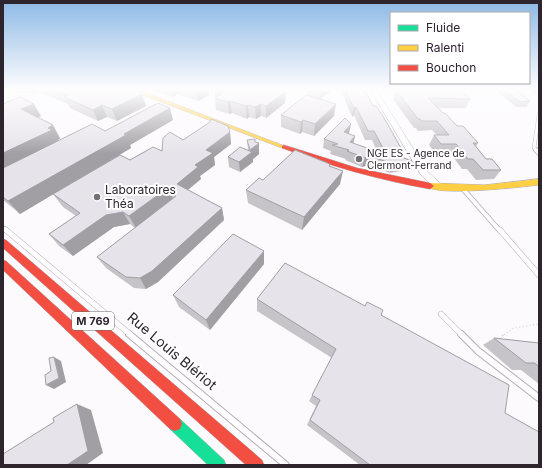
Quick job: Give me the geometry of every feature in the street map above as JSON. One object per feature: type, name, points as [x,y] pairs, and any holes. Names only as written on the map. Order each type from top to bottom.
[{"type":"street","points":[[189,111],[340,168],[373,177],[421,186],[463,189],[505,188],[539,182]]},
{"type":"street","points":[[386,111],[424,173],[439,188]]},
{"type":"street","points":[[421,186],[424,173]]},
{"type":"street","name":"M 769","points":[[3,243],[256,465]]},
{"type":"street","name":"M 769","points":[[3,264],[219,465]]},
{"type":"lane","points":[[539,114],[534,148],[539,153]]},
{"type":"lane","points":[[463,189],[539,275]]},
{"type":"lane","name":"Rue Louis Blériot","points":[[3,228],[286,465]]},
{"type":"lane","points":[[441,314],[478,351],[539,398]]},
{"type":"path","points":[[492,342],[514,328],[539,324]]},
{"type":"building","points":[[3,111],[25,111],[53,125],[48,128],[52,130],[3,153]]},
{"type":"building","points":[[143,111],[165,111],[124,134],[126,135],[8,201],[3,197],[3,168],[92,124],[105,131]]},
{"type":"building","points":[[286,111],[329,111],[315,124],[303,120],[301,122],[281,115]]},
{"type":"building","points":[[358,111],[379,111],[401,148],[396,155],[412,161],[393,164],[370,156],[365,158],[347,151],[349,150],[332,145],[338,144],[324,139],[345,118],[351,124],[344,132],[355,136],[350,142],[381,154],[386,154],[374,131],[368,131]]},
{"type":"building","points":[[412,111],[441,111],[445,113],[457,126],[463,126],[478,143],[473,143],[486,159],[492,159],[501,170],[483,170],[473,159],[468,159],[456,144],[441,144],[434,135],[449,135],[437,121],[422,121],[418,119]]},
{"type":"building","points":[[211,119],[228,126],[230,132],[206,150],[213,153],[195,165],[198,167],[177,184],[222,208],[152,271],[140,278],[126,277],[97,257],[176,196],[169,187],[129,216],[123,212],[106,215],[63,245],[49,234],[80,213],[53,194],[120,155],[130,160],[153,147],[162,151],[163,138],[170,132],[183,140],[210,122]]},
{"type":"building","points":[[255,139],[255,142],[259,143],[250,150],[247,140]]},
{"type":"building","points":[[240,147],[252,152],[239,162],[228,157]]},
{"type":"building","points":[[295,150],[330,164],[329,166],[343,171],[304,217],[246,190],[259,178],[263,180]]},
{"type":"building","points":[[233,234],[264,251],[206,320],[173,295]]},
{"type":"building","points":[[285,263],[365,306],[367,302],[383,310],[381,315],[509,385],[505,413],[539,432],[539,465],[370,465],[310,420],[320,400],[312,395],[336,349],[257,299]]},
{"type":"building","points":[[494,338],[539,343],[539,367],[535,363],[526,363]]},
{"type":"building","points":[[54,357],[59,378],[46,385],[45,375],[51,371],[49,358]]},
{"type":"building","points":[[77,404],[88,451],[67,465],[3,465],[3,454],[54,422],[53,418]]},
{"type":"traffic: fast","points":[[175,424],[219,465]]},
{"type":"traffic: slow","points":[[189,111],[284,147]]},
{"type":"traffic: slow","points":[[430,186],[484,188],[539,182]]},
{"type":"traffic: jam","points":[[284,147],[319,160],[356,170],[430,186]]},
{"type":"traffic: jam","points":[[3,243],[257,465]]},
{"type":"traffic: jam","points":[[3,264],[175,424]]},
{"type":"place","name":"NGE ES - Agence de Clermont-Ferrand","points":[[359,159]]},
{"type":"place","name":"Laboratoires Théa","points":[[97,197]]}]
